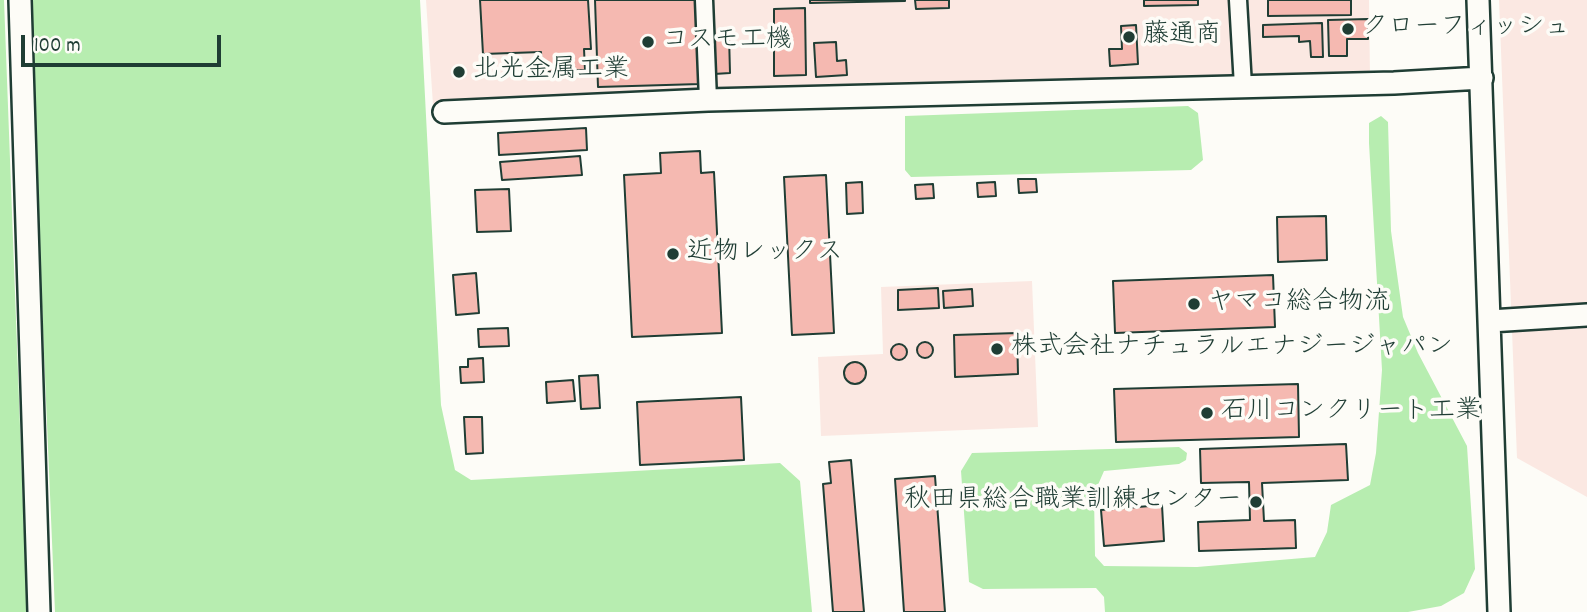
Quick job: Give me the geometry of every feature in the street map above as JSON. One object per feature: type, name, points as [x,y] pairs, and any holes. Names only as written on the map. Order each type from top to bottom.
[{"type":"street","points":[[20,0],[39,612]]},
{"type":"street","points":[[704,0],[708,100]]},
{"type":"street","points":[[1238,0],[1243,86]]},
{"type":"street","points":[[1478,0],[1499,612]]},
{"type":"street","points":[[444,112],[708,100],[1482,78]]},
{"type":"street","points":[[1490,321],[1587,315]]},
{"type":"shaded area","points":[[426,0],[1369,0],[1370,77],[433,105]]},
{"type":"shaded area","points":[[1499,0],[1587,0],[1587,497],[1517,458]]},
{"type":"shaded area","points":[[1032,281],[1038,427],[821,436],[818,357],[883,354],[881,287]]},
{"type":"green space","points":[[0,0],[4,0],[27,612],[0,612]]},
{"type":"green space","points":[[29,0],[420,0],[441,405],[455,470],[471,480],[780,463],[800,481],[812,612],[55,612]]},
{"type":"green space","points":[[1188,106],[1198,113],[1203,160],[1191,170],[911,177],[905,170],[905,116]]},
{"type":"green space","points":[[1381,116],[1388,122],[1391,231],[1403,317],[1418,353],[1467,446],[1475,569],[1464,593],[1441,606],[1408,612],[1105,612],[1104,597],[1096,588],[983,589],[969,582],[961,471],[972,453],[1179,447],[1187,453],[1186,460],[1179,464],[1104,471],[1094,494],[1095,556],[1104,566],[1197,567],[1315,557],[1327,532],[1331,505],[1370,485],[1376,453],[1382,370],[1369,123]]},
{"type":"building","name":"コスモ工機","points":[[480,0],[588,0],[591,49],[584,49],[585,70],[542,72],[541,52],[483,54]]},
{"type":"building","name":"コスモ工機","points":[[595,0],[697,0],[700,84],[598,87]]},
{"type":"building","points":[[810,0],[905,0],[905,1],[810,3]]},
{"type":"building","points":[[915,0],[949,0],[949,8],[916,9]]},
{"type":"building","points":[[1144,0],[1198,0],[1198,5],[1144,6]]},
{"type":"building","points":[[1268,0],[1351,0],[1351,15],[1268,16]]},
{"type":"building","points":[[805,8],[806,75],[774,76],[774,9]]},
{"type":"building","name":"クローフィッシュ","points":[[1368,19],[1368,39],[1347,39],[1347,56],[1329,56],[1328,20]]},
{"type":"building","points":[[1322,23],[1323,57],[1311,57],[1310,41],[1299,42],[1299,36],[1263,37],[1263,25]]},
{"type":"building","name":"藤通商","points":[[1136,25],[1138,64],[1110,66],[1109,49],[1122,49],[1121,26]]},
{"type":"building","points":[[729,35],[730,73],[714,74],[713,36]]},
{"type":"building","points":[[836,42],[837,61],[846,60],[847,75],[816,77],[814,43]]},
{"type":"building","points":[[586,128],[587,150],[499,155],[498,133]]},
{"type":"building","name":"近物レックス","points":[[700,151],[701,173],[714,172],[722,333],[632,337],[624,175],[661,173],[660,153]]},
{"type":"building","points":[[580,156],[582,175],[502,180],[500,162]]},
{"type":"building","points":[[826,175],[834,333],[792,335],[784,177]]},
{"type":"building","points":[[1018,179],[1036,179],[1037,192],[1019,193]]},
{"type":"building","points":[[862,182],[863,213],[847,214],[846,183]]},
{"type":"building","points":[[995,182],[996,196],[978,197],[977,183]]},
{"type":"building","points":[[933,184],[934,198],[916,199],[915,185]]},
{"type":"building","points":[[509,189],[511,231],[477,232],[475,190]]},
{"type":"building","points":[[1326,216],[1327,260],[1278,262],[1277,217]]},
{"type":"building","points":[[476,273],[479,313],[456,315],[453,275]]},
{"type":"building","name":"ヤマコ総合物流","points":[[1273,275],[1275,327],[1115,333],[1113,281]]},
{"type":"building","points":[[938,288],[939,308],[898,310],[898,290]]},
{"type":"building","points":[[972,289],[973,306],[944,308],[943,291]]},
{"type":"building","points":[[508,328],[509,346],[479,347],[478,329]]},
{"type":"building","points":[[1017,333],[1018,374],[955,377],[954,335]]},
{"type":"building","points":[[922,342],[928,342],[933,350],[931,356],[922,358],[917,353],[917,347]]},
{"type":"building","points":[[896,344],[902,344],[907,352],[905,358],[896,360],[891,355],[891,349]]},
{"type":"building","points":[[483,358],[484,382],[461,383],[460,367],[468,367],[468,359]]},
{"type":"building","points":[[855,362],[863,365],[866,373],[863,381],[855,384],[847,381],[844,373],[847,365]]},
{"type":"building","points":[[598,375],[600,408],[581,409],[579,376]]},
{"type":"building","points":[[573,380],[575,401],[547,403],[546,382]]},
{"type":"building","name":"石川コンクリート工業","points":[[1298,384],[1299,437],[1116,442],[1114,389]]},
{"type":"building","points":[[741,397],[744,460],[640,465],[637,402]]},
{"type":"building","points":[[464,417],[482,417],[483,453],[466,454]]},
{"type":"building","name":"秋田県総合職業訓練センター","points":[[1346,444],[1348,480],[1262,483],[1264,521],[1295,520],[1296,548],[1199,551],[1198,522],[1250,520],[1249,482],[1201,483],[1200,449]]},
{"type":"building","points":[[851,460],[864,612],[833,612],[823,484],[831,483],[829,462]]},
{"type":"building","points":[[935,476],[945,612],[904,612],[895,479]]},
{"type":"building","points":[[1162,505],[1164,541],[1104,546],[1101,510]]},
{"type":"place","name":"クローフィッシュ","points":[[1348,29]]},
{"type":"place","name":"藤通商","points":[[1129,37]]},
{"type":"place","name":"コスモ工機","points":[[648,42]]},
{"type":"place","name":"北光金属工業","points":[[459,72]]},
{"type":"place","name":"近物レックス","points":[[673,254]]},
{"type":"place","name":"ヤマコ総合物流","points":[[1194,304]]},
{"type":"place","name":"株式会社ナチュラルエナジージャパン","points":[[997,349]]},
{"type":"place","name":"石川コンクリート工業","points":[[1207,413]]},
{"type":"place","name":"秋田県総合職業訓練センター","points":[[1256,502]]}]
